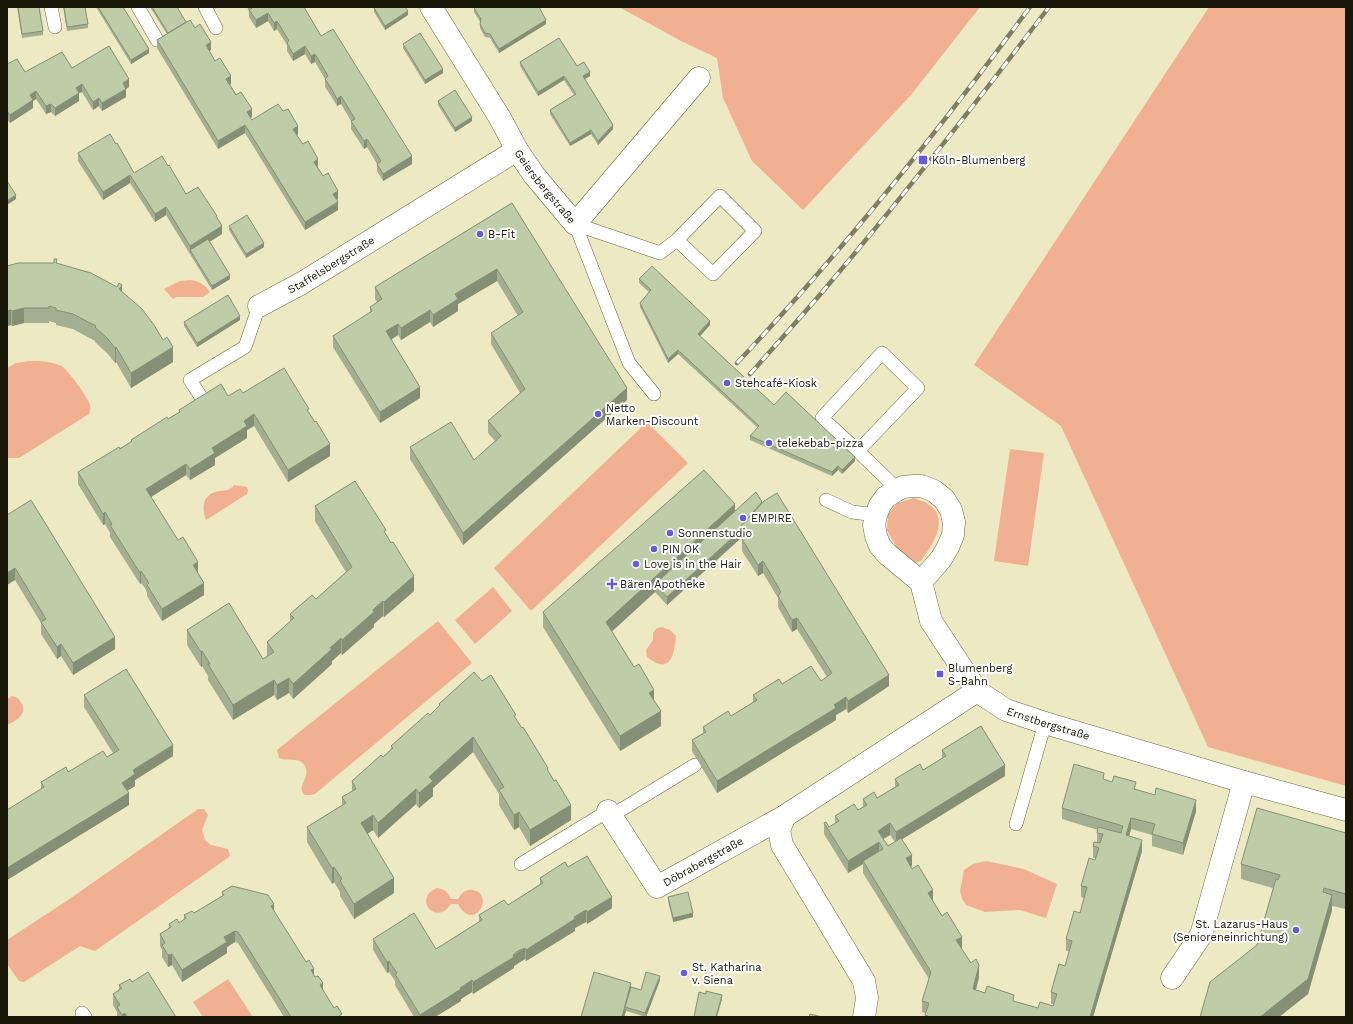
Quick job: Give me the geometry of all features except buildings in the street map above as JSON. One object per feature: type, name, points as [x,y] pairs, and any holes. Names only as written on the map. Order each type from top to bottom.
[{"type":"street","name":"Geiersbergstraße","points":[[431,7],[500,118],[517,150],[534,175],[575,224]]},
{"type":"street","points":[[575,224],[699,78]]},
{"type":"street","name":"Staffelsbergstraße","points":[[259,306],[302,283],[517,150]]},
{"type":"street","points":[[922,486],[934,491],[944,499],[951,510],[954,522],[953,535],[948,547],[941,559],[921,582],[887,554],[880,546],[876,536],[874,525],[880,505],[886,497],[895,491],[903,487],[922,486]]},
{"type":"street","name":"Ernstbergstraße","points":[[921,582],[931,621],[977,691],[1006,710],[1244,782],[1346,810]]},
{"type":"street","name":"Döbrabergstraße","points":[[609,814],[657,887],[786,816],[977,691]]},
{"type":"street","points":[[1172,978],[1200,935],[1244,782]]},
{"type":"street","points":[[786,816],[779,830],[782,845],[864,981],[867,998],[864,1017]]},
{"type":"lane","points":[[51,7],[55,27]]},
{"type":"lane","points":[[138,7],[157,40]]},
{"type":"lane","points":[[205,7],[216,28]]},
{"type":"lane","points":[[575,224],[660,253],[677,240],[720,196],[755,231],[713,274],[677,240]]},
{"type":"lane","name":"Geiersbergstraße","points":[[575,224],[629,363],[654,394]]},
{"type":"lane","name":"Staffelsbergstraße","points":[[205,403],[190,380],[245,347],[259,306]]},
{"type":"lane","points":[[858,451],[918,388],[882,353],[822,418],[893,485],[895,491]]},
{"type":"lane","points":[[826,500],[852,512],[876,515]]},
{"type":"lane","points":[[1016,824],[1045,723]]},
{"type":"lane","points":[[520,864],[695,765]]},
{"type":"shaded area","points":[[619,7],[980,7],[911,95],[803,210],[752,161],[723,98],[717,58],[681,41]]},
{"type":"shaded area","points":[[1209,7],[1346,7],[1346,786],[1208,747],[1061,426],[974,365]]},
{"type":"shaded area","points":[[190,280],[202,283],[210,292],[203,297],[176,297],[173,299],[164,289],[180,281]]},
{"type":"shaded area","points":[[29,361],[51,362],[63,367],[86,396],[89,401],[90,411],[89,414],[19,458],[7,458],[7,368],[16,363]]},
{"type":"shaded area","points":[[647,422],[688,463],[531,611],[494,568]]},
{"type":"shaded area","points":[[1010,449],[1044,453],[1028,566],[994,561]]},
{"type":"shaded area","points":[[234,485],[247,487],[247,494],[206,520],[204,515],[204,506],[207,498],[214,492],[229,489]]},
{"type":"shaded area","points":[[914,498],[926,503],[935,510],[939,524],[930,548],[921,561],[914,563],[898,550],[887,530],[888,514],[897,503]]},
{"type":"shaded area","points":[[493,587],[512,611],[475,644],[455,620]]},
{"type":"shaded area","points":[[438,621],[472,663],[315,794],[305,795],[302,792],[302,785],[306,774],[305,766],[300,761],[279,758],[277,750]]},
{"type":"shaded area","points":[[662,627],[670,630],[676,636],[672,657],[666,664],[655,662],[647,657],[646,650],[653,640],[653,633],[657,628]]},
{"type":"shaded area","points":[[12,696],[20,701],[23,711],[20,717],[7,725],[7,699]]},
{"type":"shaded area","points":[[198,809],[204,809],[208,815],[202,830],[205,840],[211,845],[228,849],[230,855],[229,857],[95,951],[80,946],[24,982],[19,981],[7,964],[7,940],[68,900]]},
{"type":"shaded area","points":[[986,861],[1024,869],[1057,884],[1046,918],[1020,910],[985,912],[966,905],[962,899],[960,891],[964,870],[973,864]]},
{"type":"shaded area","points":[[437,888],[446,891],[451,899],[458,899],[464,892],[473,890],[480,893],[483,898],[483,904],[476,914],[470,915],[464,912],[458,904],[451,904],[439,913],[433,912],[426,904],[427,898],[430,893]]},
{"type":"shaded area","points":[[228,979],[253,1017],[203,1017],[193,1002]]},
{"type":"railway","points":[[737,363],[852,234],[961,99],[1030,7]]},
{"type":"railway","points":[[750,374],[824,290],[882,220],[1049,7]]},
{"type":"place","name":"Köln-Blumenberg","points":[[923,160]]},
{"type":"place","name":"B-Fit","points":[[480,234]]},
{"type":"place","name":"Stehcafé-Kiosk","points":[[727,383]]},
{"type":"place","name":"Netto Marken-Discount","points":[[598,414]]},
{"type":"place","name":"telekebab-pizza","points":[[769,443]]},
{"type":"place","name":"EMPIRE","points":[[743,518]]},
{"type":"place","name":"Sonnenstudio","points":[[670,533]]},
{"type":"place","name":"PIN OK","points":[[654,549]]},
{"type":"place","name":"Love is in the Hair","points":[[636,564]]},
{"type":"place","name":"Bären Apotheke","points":[[612,584]]},
{"type":"place","name":"Blumenberg S-Bahn","points":[[940,674]]},
{"type":"place","name":"St. Lazarus-Haus (Senioreneinrichtung)","points":[[1296,930]]},
{"type":"place","name":"St. Katharina v. Siena","points":[[684,973]]}]
